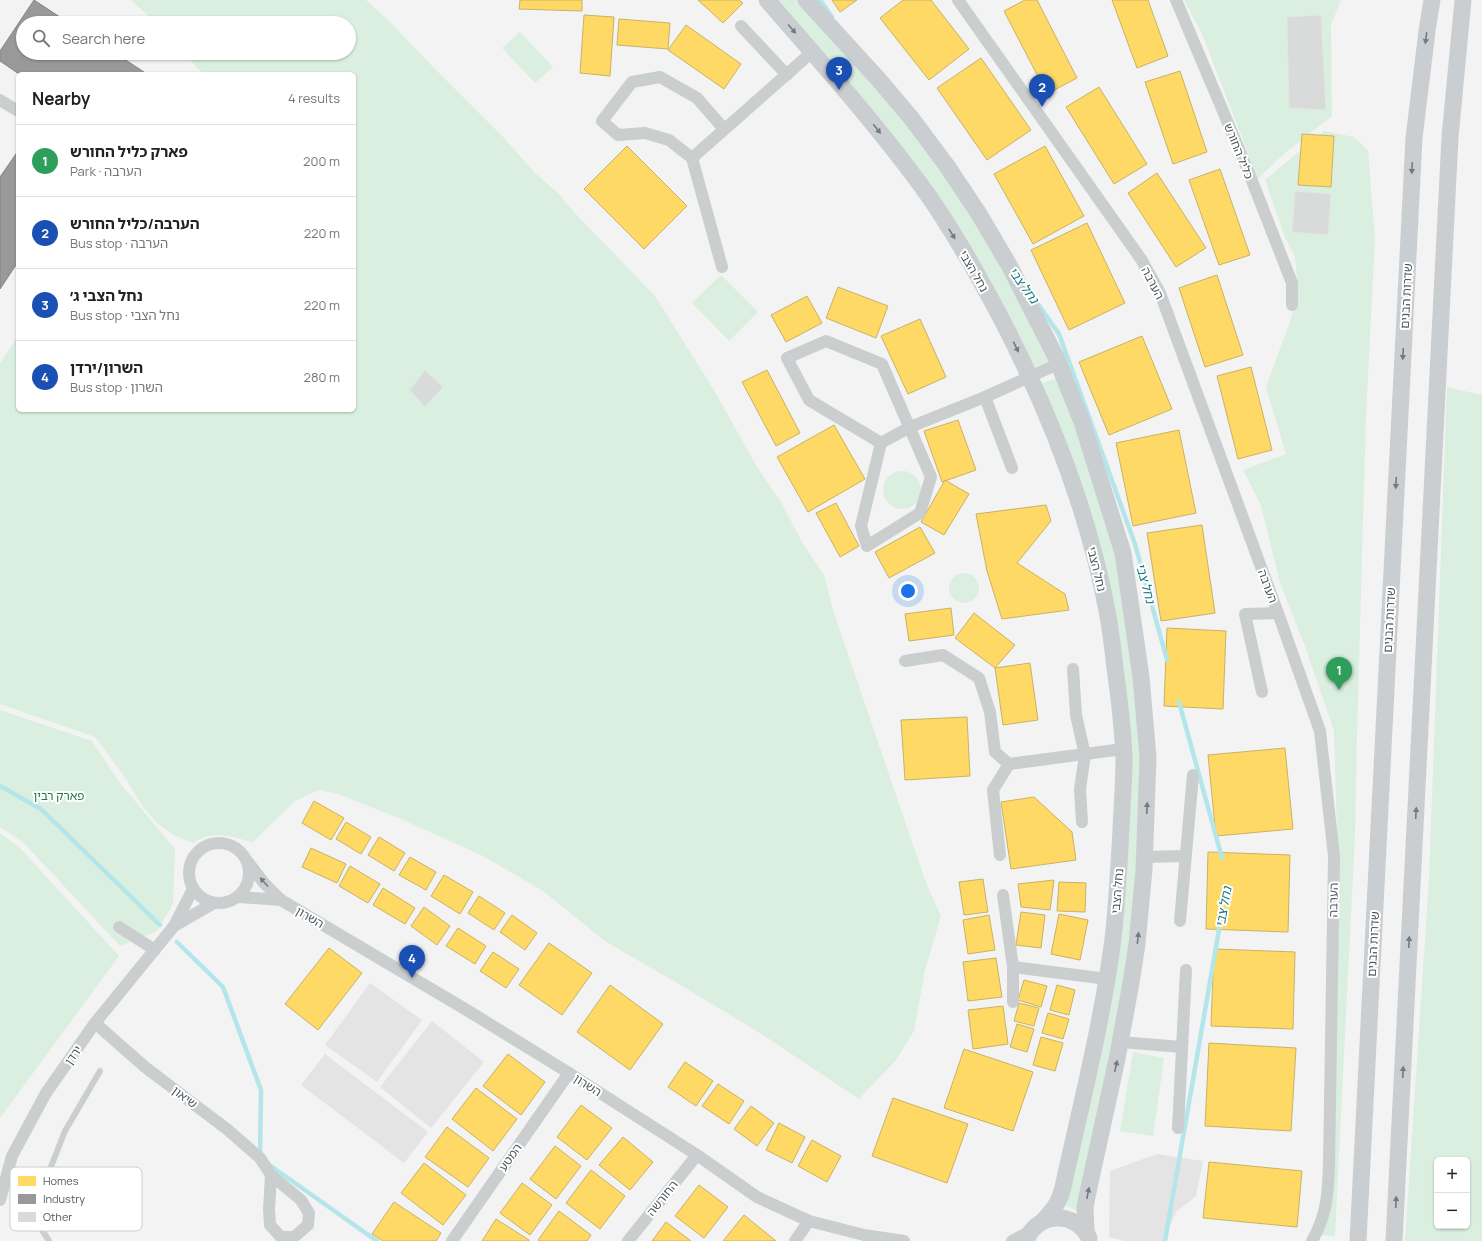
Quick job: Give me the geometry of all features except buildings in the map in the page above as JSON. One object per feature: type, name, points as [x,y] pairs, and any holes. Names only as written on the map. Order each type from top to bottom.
[{"type":"street","name":"נחל הצבי","points":[[767,0],[854,101],[922,187],[983,284],[1053,429],[1083,516],[1108,615],[1117,680],[1123,750],[1123,790],[1119,876],[1113,941],[1092,1061],[1060,1199],[1055,1208],[1034,1231]]},
{"type":"street","name":"נחל הצבי","points":[[806,0],[912,119],[947,166],[979,214],[1009,265],[1056,357],[1082,422],[1123,553],[1141,677],[1148,757],[1144,857],[1137,944],[1121,1042],[1085,1207],[1088,1236]]},
{"type":"street","name":"הערבה","points":[[958,0],[1141,259],[1160,293],[1320,731],[1334,856],[1329,1189],[1326,1208],[1320,1226],[1312,1241]]},
{"type":"street","name":"כליל החורש","points":[[1176,0],[1244,162],[1292,284],[1292,305]]},
{"type":"street","name":"שדרות הבנים","points":[[1358,1241],[1414,138],[1432,0]]},
{"type":"street","points":[[1394,1241],[1450,137],[1463,0]]},
{"type":"street","points":[[741,26],[787,75]]},
{"type":"street","points":[[692,158],[812,52]]},
{"type":"street","points":[[722,267],[692,158],[669,140],[645,133],[618,135],[602,121],[632,82],[660,77],[697,98],[724,129]]},
{"type":"street","points":[[0,100],[16,110]]},
{"type":"street","points":[[881,443],[809,400],[787,358],[826,340],[882,364],[910,427],[931,477],[920,513],[867,546],[861,526],[881,443],[910,427],[985,397],[1058,364]]},
{"type":"street","points":[[985,397],[1012,468]]},
{"type":"street","points":[[1262,692],[1245,614],[1278,613]]},
{"type":"street","points":[[905,661],[943,655],[979,678],[990,712],[996,752],[1009,764]]},
{"type":"street","points":[[1073,669],[1076,715],[1085,754],[1080,789],[1082,822]]},
{"type":"street","points":[[1009,764],[1123,750]]},
{"type":"street","points":[[1000,854],[993,790],[1009,764]]},
{"type":"street","points":[[1180,921],[1184,856],[1193,775]]},
{"type":"street","points":[[216,842],[226,843],[236,847],[248,862],[250,872],[248,882],[244,890],[239,897],[223,903],[214,903],[199,896],[193,889],[188,875],[192,858],[198,850],[216,842]]},
{"type":"street","points":[[1144,857],[1184,856]]},
{"type":"street","name":"השרון","points":[[248,862],[281,900],[569,1073],[697,1155],[757,1196],[809,1222],[864,1236],[904,1241]]},
{"type":"street","name":"ירדן","points":[[0,1200],[12,1156],[46,1093],[95,1023],[174,926],[193,889]]},
{"type":"street","points":[[1003,894],[1013,967],[1013,1002]]},
{"type":"street","name":"השרון","points":[[239,897],[281,900]]},
{"type":"street","name":"ירדן","points":[[174,926],[214,903]]},
{"type":"street","points":[[119,927],[155,950]]},
{"type":"street","points":[[1013,967],[1107,979]]},
{"type":"street","points":[[1178,1128],[1186,970]]},
{"type":"street","name":"שיאון","points":[[95,1023],[145,1067],[228,1130],[260,1158],[271,1174],[301,1200],[310,1213],[308,1225],[294,1237],[281,1237],[270,1224],[269,1210],[271,1174]]},
{"type":"street","points":[[1121,1042],[1181,1047]]},
{"type":"street","name":"המטע","points":[[452,1241],[569,1073]]},
{"type":"street","name":"החורשה","points":[[628,1241],[697,1155]]},
{"type":"street","points":[[1012,1241],[1034,1231],[1053,1218],[1068,1219],[1078,1224],[1088,1236]]},
{"type":"street","points":[[796,1241],[809,1222]]},
{"type":"lane","points":[[51,1167],[65,1131],[100,1071]]},
{"type":"lane","points":[[43,1231],[49,1241]]},
{"type":"shaded area","points":[[370,983],[422,1020],[377,1082],[325,1045]]},
{"type":"shaded area","points":[[432,1021],[484,1062],[431,1128],[380,1087]]},
{"type":"shaded area","points":[[325,1054],[428,1132],[404,1163],[301,1085]]},
{"type":"shaded area","points":[[1157,1154],[1203,1161],[1196,1196],[1176,1212],[1163,1241],[1124,1241],[1109,1237],[1110,1171]]},
{"type":"green space","points":[[131,0],[366,0],[390,22],[505,139],[535,173],[558,193],[573,211],[655,296],[715,392],[757,467],[781,502],[803,544],[824,575],[833,610],[926,883],[941,916],[925,970],[914,1031],[896,1060],[859,1099],[760,1033],[606,942],[543,891],[483,856],[401,819],[338,794],[319,790],[295,801],[253,842],[230,836],[215,835],[207,836],[193,843],[175,836],[158,824],[143,807],[126,779],[95,737],[0,704],[0,363],[16,339],[16,412],[356,412],[356,72],[201,72],[190,60],[356,60],[356,16],[148,16]]},
{"type":"green space","points":[[771,0],[803,0],[956,184],[1053,359],[1030,369],[990,289]]},
{"type":"green space","points":[[1184,0],[1341,0],[1331,25],[1332,116],[1285,153],[1258,179],[1202,34]]},
{"type":"green space","points":[[520,32],[553,67],[535,83],[502,48]]},
{"type":"green space","points":[[1324,131],[1354,137],[1368,150],[1375,239],[1366,416],[1355,834],[1335,1236],[1320,1235],[1337,832],[1334,731],[1306,649],[1280,583],[1261,505],[1243,470],[1286,454],[1266,387],[1289,324],[1298,292],[1295,257],[1285,237],[1265,180]]},
{"type":"green space","points":[[721,275],[758,312],[729,341],[692,303]]},
{"type":"green space","points":[[1062,377],[1110,514],[1145,723],[1139,907],[1078,1211],[1062,1204],[1095,1058],[1125,798],[1103,582],[1037,384]]},
{"type":"green space","points":[[1447,387],[1482,395],[1482,1241],[1405,1241],[1429,879]]},
{"type":"green space","points":[[898,471],[906,471],[916,476],[920,483],[920,497],[916,504],[906,509],[898,509],[888,504],[886,501],[883,494],[883,486],[888,476],[891,474]]},
{"type":"green space","points":[[964,573],[975,577],[979,588],[975,599],[964,603],[953,599],[949,588],[953,577]]},
{"type":"green space","name":"פארק רבין","points":[[0,710],[92,741],[119,782],[175,849],[173,904],[157,931],[120,946],[23,842],[0,827]]},
{"type":"green space","points":[[0,833],[19,847],[119,956],[0,1118]]},
{"type":"green space","points":[[1133,1052],[1164,1058],[1153,1136],[1120,1131]]},
{"type":"waterway","name":"נחל צבי","points":[[820,0],[832,17]]},
{"type":"waterway","name":"נחל צבי","points":[[1038,304],[1059,334],[1135,544],[1167,660]]},
{"type":"waterway","name":"נחל צבי","points":[[1179,702],[1222,858]]},
{"type":"waterway","points":[[0,786],[41,809],[160,925]]},
{"type":"waterway","name":"נחל צבי","points":[[1165,1241],[1220,924]]},
{"type":"waterway","points":[[177,942],[223,987],[261,1090],[260,1155]]},
{"type":"waterway","points":[[268,1164],[377,1241]]},
{"type":"place","name":"נחל הצבי ג׳","points":[[839,90]]},
{"type":"place","name":"הערבה/כליל החורש","points":[[1042,107]]},
{"type":"place","name":"פארק כליל החורש","points":[[1339,690]]},
{"type":"place","name":"השרון/ירדן","points":[[412,978]]}]
